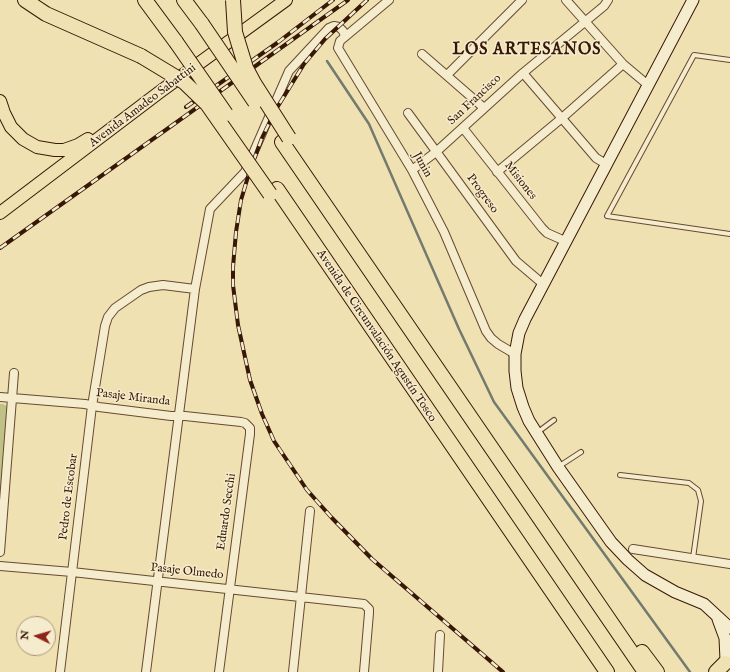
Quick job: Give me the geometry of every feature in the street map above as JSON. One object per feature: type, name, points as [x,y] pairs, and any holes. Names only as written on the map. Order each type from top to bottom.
[{"type":"highway","points":[[25,0],[46,14],[141,56],[178,78],[200,96],[212,110],[273,192]]},
{"type":"highway","name":"Avenida de Circunvalación Agustín Tosco","points":[[145,0],[176,42],[273,192],[459,456],[607,672]]},
{"type":"highway","points":[[184,0],[285,140],[448,385],[644,672]]},
{"type":"highway","points":[[233,0],[235,32],[246,68],[285,140]]},
{"type":"highway","points":[[469,416],[510,462],[657,672]]},
{"type":"main road","points":[[245,30],[278,0]]},
{"type":"main road","name":"Avenida Amadeo Sabattini","points":[[0,213],[227,42],[286,0]]},
{"type":"main road","points":[[693,0],[525,318],[519,333],[515,354],[515,371],[517,388],[523,407],[536,434],[611,542],[628,560],[654,580],[675,592],[704,604],[730,628]]},
{"type":"main road","points":[[0,101],[7,120],[14,131],[23,139],[37,146],[64,150],[85,141],[167,80],[227,42]]},
{"type":"main road","points":[[717,616],[725,638],[724,664]]},
{"type":"street","points":[[146,672],[195,289],[210,209],[245,172],[289,71],[329,28],[334,26],[339,27],[345,36],[389,0]]},
{"type":"street","points":[[447,75],[522,0]]},
{"type":"street","points":[[566,0],[622,64],[648,85]]},
{"type":"street","name":"San Francisco","points":[[412,170],[436,152],[523,73],[604,6],[608,0]]},
{"type":"street","name":"Junin","points":[[345,36],[340,41],[338,48],[412,170],[444,232],[486,331],[490,338],[515,354]]},
{"type":"street","points":[[422,54],[484,108]]},
{"type":"street","points":[[497,172],[562,118],[622,64]]},
{"type":"street","points":[[523,73],[596,158],[606,164]]},
{"type":"street","name":"Progreso","points":[[408,113],[516,261],[543,284]]},
{"type":"street","name":"Misiones","points":[[463,128],[542,228],[547,233],[565,241]]},
{"type":"street","name":"Pedro de Escobar","points":[[60,672],[92,406],[105,326],[108,317],[115,308],[141,290],[149,287],[163,285],[195,289]]},
{"type":"street","points":[[0,552],[14,373]]},
{"type":"street","name":"Pasaje Miranda","points":[[0,396],[171,416],[179,415],[241,422],[245,423],[250,428]]},
{"type":"street","name":"Eduardo Secchi","points":[[219,672],[250,428]]},
{"type":"street","points":[[293,672],[310,511]]},
{"type":"street","points":[[633,550],[730,564]]},
{"type":"street","name":"Pasaje Olmedo","points":[[0,566],[72,572],[364,604],[369,610],[364,672]]},
{"type":"street","points":[[438,672],[440,635]]},
{"type":"lane","points":[[730,60],[694,55],[607,216],[730,234]]},
{"type":"lane","points":[[536,434],[554,420]]},
{"type":"lane","points":[[558,467],[581,452]]},
{"type":"lane","points":[[620,475],[689,483],[698,490],[701,500],[693,559]]},
{"type":"green space","points":[[0,404],[9,407],[0,505]]},
{"type":"waterway","points":[[327,61],[369,124],[459,329],[494,402],[690,672]]},
{"type":"railway","points":[[186,107],[277,43],[333,0]]},
{"type":"railway","points":[[0,248],[348,0]]},
{"type":"railway","points":[[367,0],[325,39],[304,64],[275,111],[262,138],[241,200],[236,232],[233,285],[238,325],[250,380],[262,414],[274,441],[307,490],[372,559],[503,672]]},
{"type":"district","name":"LOS ARTESANOS","points":[[527,51]]}]
